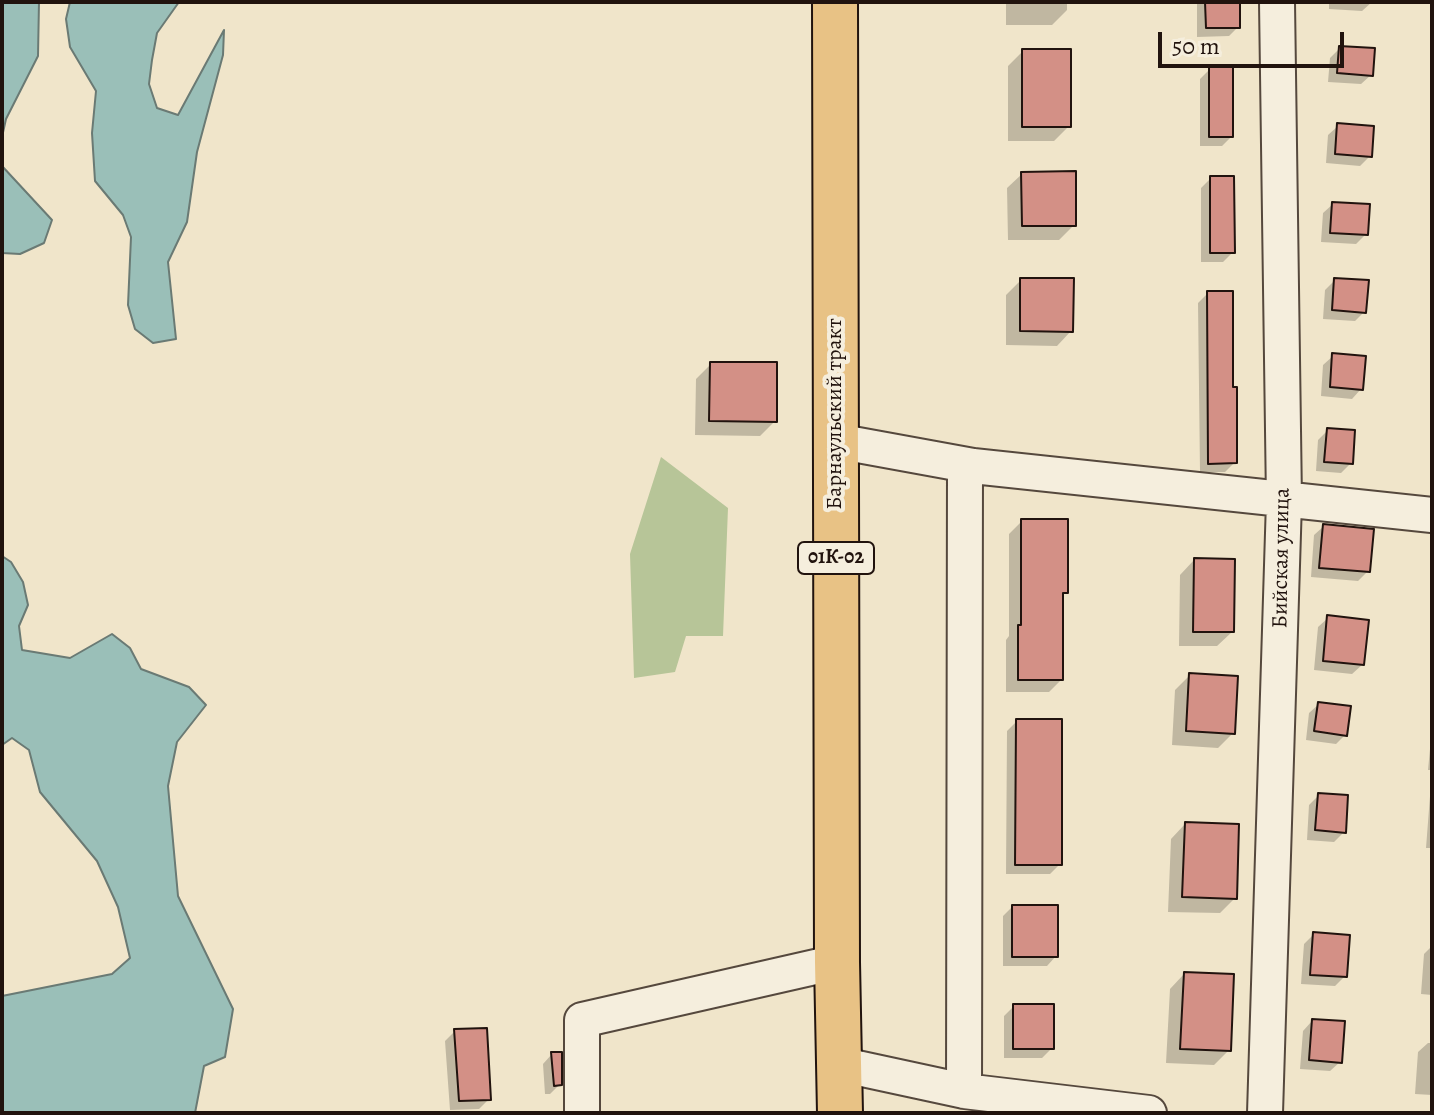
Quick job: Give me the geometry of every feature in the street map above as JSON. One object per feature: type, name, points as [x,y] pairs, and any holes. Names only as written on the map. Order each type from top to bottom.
[{"type":"main road","name":"Барнаульский тракт","points":[[835,2],[840,1113]]},
{"type":"street","name":"Бийская улица","points":[[1265,1113],[1284,501],[1277,2]]},
{"type":"street","points":[[836,441],[965,465],[1432,515]]},
{"type":"street","points":[[964,1091],[965,465]]},
{"type":"street","points":[[582,1113],[582,1020],[837,962]]},
{"type":"street","points":[[839,1064],[964,1091],[1149,1113]]},
{"type":"green space","points":[[661,457],[728,508],[723,636],[686,636],[675,672],[634,678],[630,554]]},
{"type":"water","points":[[2,2],[39,2],[38,56],[6,119],[2,137]]},
{"type":"water","points":[[70,2],[179,2],[157,33],[149,84],[157,108],[178,115],[224,30],[223,55],[197,152],[187,222],[168,262],[176,339],[153,343],[135,329],[128,305],[131,237],[123,215],[95,181],[92,133],[96,91],[70,47],[66,19]]},
{"type":"water","points":[[2,166],[52,220],[44,243],[20,254],[2,253]]},
{"type":"water","points":[[2,556],[11,562],[23,582],[28,605],[19,626],[22,650],[70,658],[112,634],[130,648],[141,669],[189,687],[206,705],[177,742],[168,786],[178,896],[233,1009],[225,1057],[204,1066],[195,1113],[2,1113],[2,996],[112,974],[130,958],[118,907],[97,861],[40,792],[29,750],[12,738],[2,745]]},
{"type":"building","points":[[1205,2],[1240,2],[1240,28],[1206,28]]},
{"type":"building","points":[[1339,46],[1375,48],[1373,76],[1337,73]]},
{"type":"building","points":[[1022,49],[1071,49],[1071,127],[1022,127]]},
{"type":"building","points":[[1209,67],[1233,67],[1233,137],[1209,137]]},
{"type":"building","points":[[1337,123],[1374,126],[1372,157],[1335,154]]},
{"type":"building","points":[[1076,171],[1076,226],[1022,226],[1021,172]]},
{"type":"building","points":[[1210,176],[1234,176],[1235,253],[1210,253]]},
{"type":"building","points":[[1332,202],[1370,204],[1368,235],[1330,233]]},
{"type":"building","points":[[1020,278],[1074,278],[1073,332],[1020,331]]},
{"type":"building","points":[[1334,278],[1369,280],[1366,313],[1332,310]]},
{"type":"building","points":[[1207,291],[1233,291],[1237,463],[1208,464]]},
{"type":"building","points":[[1332,353],[1366,356],[1363,390],[1330,387]]},
{"type":"building","points":[[710,362],[777,362],[777,422],[709,421]]},
{"type":"building","points":[[1327,428],[1355,430],[1353,464],[1324,462]]},
{"type":"building","points":[[1021,519],[1068,519],[1068,593],[1063,593],[1063,680],[1018,680]]},
{"type":"building","points":[[1323,524],[1374,529],[1370,572],[1319,568]]},
{"type":"building","points":[[1194,558],[1235,559],[1234,632],[1193,632]]},
{"type":"building","points":[[1327,615],[1369,620],[1364,665],[1323,661]]},
{"type":"building","points":[[1189,673],[1238,676],[1235,734],[1186,731]]},
{"type":"building","points":[[1318,702],[1351,706],[1347,736],[1314,731]]},
{"type":"building","points":[[1016,719],[1062,719],[1062,865],[1015,865]]},
{"type":"building","points":[[1318,793],[1348,795],[1346,833],[1315,830]]},
{"type":"building","points":[[1185,822],[1239,824],[1237,899],[1182,897]]},
{"type":"building","points":[[1012,905],[1058,905],[1058,957],[1012,957]]},
{"type":"building","points":[[1313,932],[1350,935],[1347,977],[1310,975]]},
{"type":"building","points":[[1184,972],[1234,974],[1231,1051],[1180,1049]]},
{"type":"building","points":[[1013,1004],[1054,1004],[1054,1049],[1013,1049]]},
{"type":"building","points":[[1312,1019],[1345,1021],[1342,1063],[1309,1060]]},
{"type":"building","points":[[487,1028],[491,1100],[459,1101],[454,1029]]},
{"type":"building","points":[[551,1052],[562,1052],[562,1085],[554,1086]]}]
